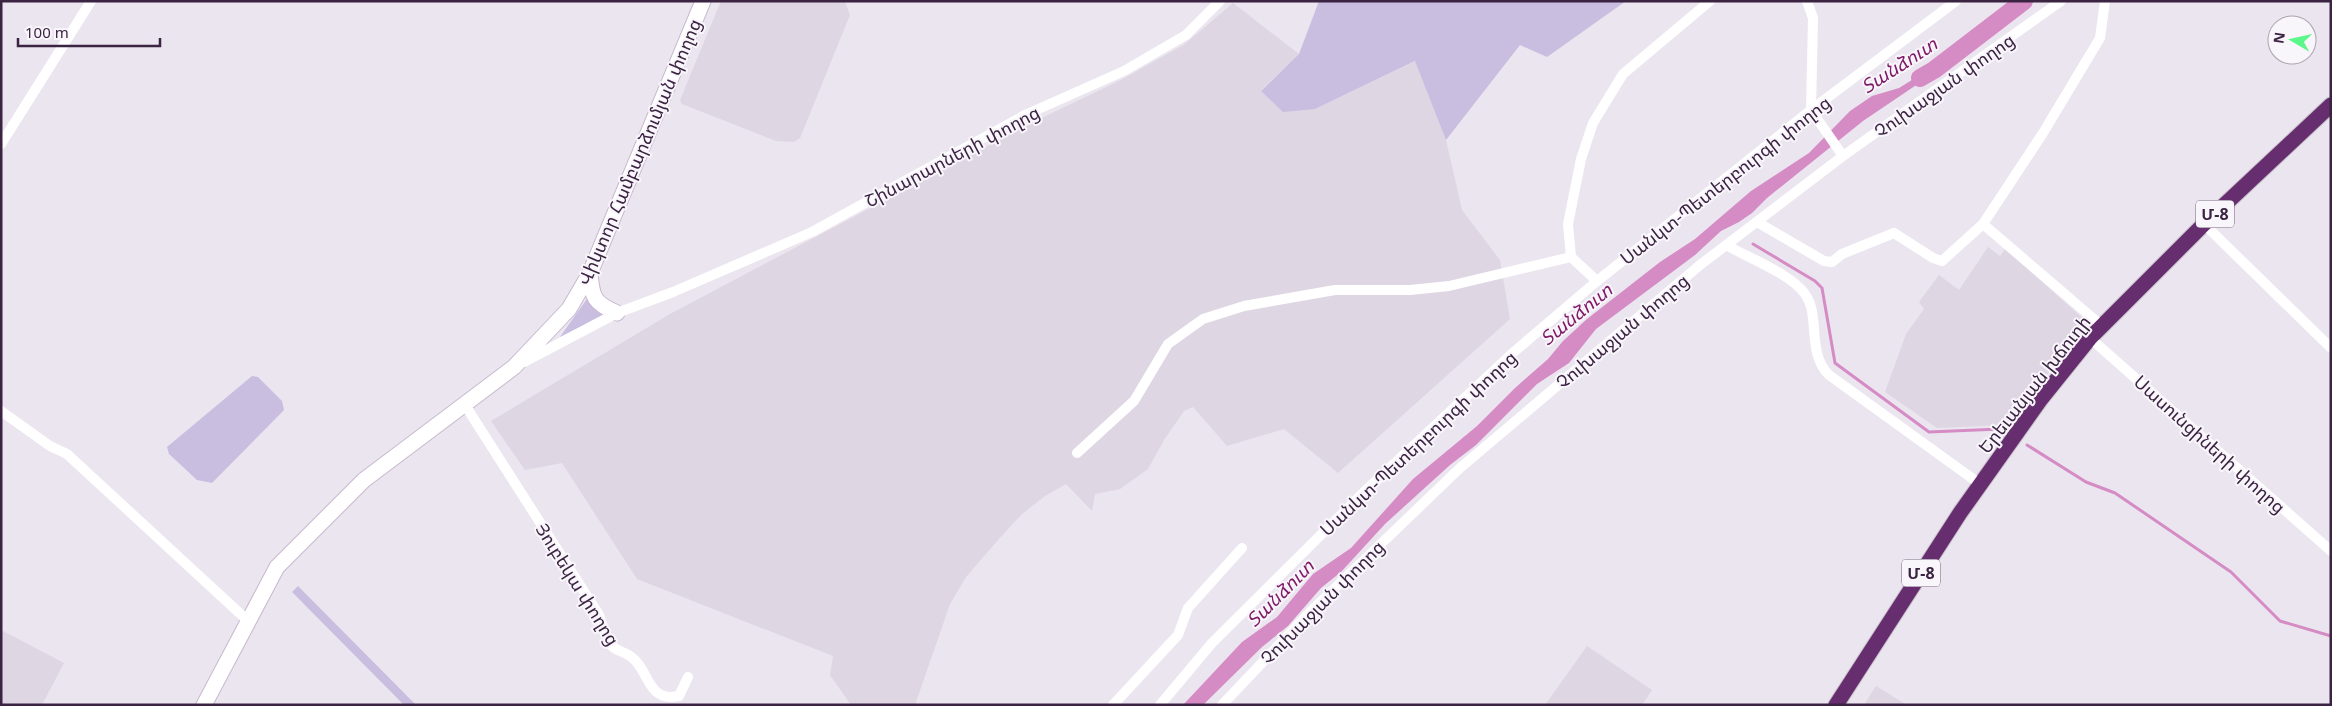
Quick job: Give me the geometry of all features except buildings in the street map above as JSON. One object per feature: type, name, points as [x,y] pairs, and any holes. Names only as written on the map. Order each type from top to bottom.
[{"type":"highway","name":"Երեւանյան խճուղի","points":[[1836,705],[1980,484],[2041,399],[2090,338],[2204,224],[2331,105]]},
{"type":"street","points":[[1,144],[91,1]]},
{"type":"street","name":"Վիկտոր Համբարձումյան փողոց","points":[[465,405],[514,366],[569,309],[590,273],[703,1]]},
{"type":"street","name":"Շինարարների փողոց","points":[[514,366],[617,313],[673,292],[812,232],[1025,115],[1124,71],[1186,35],[1220,1]]},
{"type":"street","points":[[1597,281],[1571,257],[1568,224],[1581,159],[1593,123],[1623,74],[1710,1]]},
{"type":"street","points":[[1808,1],[1813,18],[1811,110],[1841,153]]},
{"type":"street","name":"Սանկտ-Պետերբուրգի փողոց","points":[[1160,705],[1212,643],[1364,492],[1515,351],[1597,281],[1811,110],[1956,1]]},
{"type":"street","name":"Չուխաջյան փողոց","points":[[1222,705],[1311,611],[1460,468],[1726,245],[1841,153],[2061,1]]},
{"type":"street","points":[[1757,222],[1824,261],[1832,262],[1842,254],[1894,233],[1942,262],[1983,224],[2043,133],[2100,38],[2105,1]]},
{"type":"street","points":[[1983,224],[2102,326]]},
{"type":"street","points":[[2204,224],[2331,348]]},
{"type":"street","points":[[1726,245],[1793,282],[1806,295],[1810,304],[1818,362],[1829,375],[1980,484]]},
{"type":"street","points":[[1077,453],[1134,402],[1168,344],[1203,319],[1244,306],[1335,290],[1410,290],[1449,286],[1571,257]]},
{"type":"street","points":[[590,273],[592,293],[595,300],[601,306],[617,313]]},
{"type":"street","name":"Սասունցիների փողոց","points":[[2090,338],[2331,551]]},
{"type":"street","points":[[204,705],[247,620],[277,567],[364,480],[465,405]]},
{"type":"street","name":"Յուբեկա փողոց","points":[[465,405],[598,615],[610,644],[619,651],[631,656],[658,693],[667,698],[679,696],[688,677]]},
{"type":"street","points":[[1,411],[50,446],[67,454],[247,620]]},
{"type":"street","points":[[1113,705],[1178,635],[1188,608],[1242,548]]},
{"type":"shaded area","points":[[721,1],[845,2],[850,15],[800,138],[794,142],[776,141],[682,104],[680,100]]},
{"type":"shaded area","points":[[1319,1],[1626,1],[1547,57],[1520,45],[1446,140],[1415,61],[1315,109],[1283,112],[1261,91],[1299,54]]},
{"type":"shaded area","points":[[1233,3],[1299,54],[1261,90],[1315,109],[1416,61],[1446,140],[1462,210],[1500,260],[1510,319],[1338,473],[1284,429],[1227,446],[1193,407],[1184,411],[1164,440],[1148,469],[1120,489],[1095,494],[1092,511],[1066,484],[1045,496],[1022,514],[998,540],[966,577],[950,604],[915,705],[851,705],[830,675],[833,656],[637,579],[562,463],[525,470],[491,421],[670,314],[1033,122],[1121,80],[1185,44]]},
{"type":"shaded area","points":[[1936,65],[1940,69],[1863,121],[1767,198],[1752,213],[1721,231],[1695,255],[1596,329],[1569,363],[1537,384],[1476,445],[1450,465],[1385,524],[1341,572],[1321,588],[1288,626],[1262,647],[1203,705],[1183,705],[1242,642],[1277,617],[1313,574],[1351,548],[1413,479],[1477,426],[1587,319],[1660,262],[1695,239],[1751,191],[1809,153],[1850,111],[1872,96],[1899,88]]},
{"type":"shaded area","points":[[1988,247],[2000,256],[2005,249],[2088,323],[2007,425],[1937,428],[1885,392],[1906,334],[1924,309],[1919,302],[1939,275],[1959,290]]},
{"type":"shaded area","points":[[589,296],[607,314],[560,337]]},
{"type":"shaded area","points":[[252,376],[258,377],[282,401],[284,410],[212,483],[197,480],[169,454],[167,447]]},
{"type":"shaded area","points":[[298,586],[416,705],[404,705],[292,592]]},
{"type":"shaded area","points":[[1,630],[64,663],[42,705],[1,705]]},
{"type":"shaded area","points":[[1587,646],[1652,690],[1642,705],[1545,705]]},
{"type":"shaded area","points":[[1876,686],[1907,705],[1864,705]]},
{"type":"waterway","name":"Տանձուտ","points":[[1920,78],[1934,70],[2024,1]]},
{"type":"waterway","points":[[1753,244],[1815,281],[1822,288],[1835,363],[1929,432],[2000,429]]},
{"type":"waterway","points":[[2027,445],[2086,482],[2115,493],[2231,572],[2280,621],[2331,636]]}]
